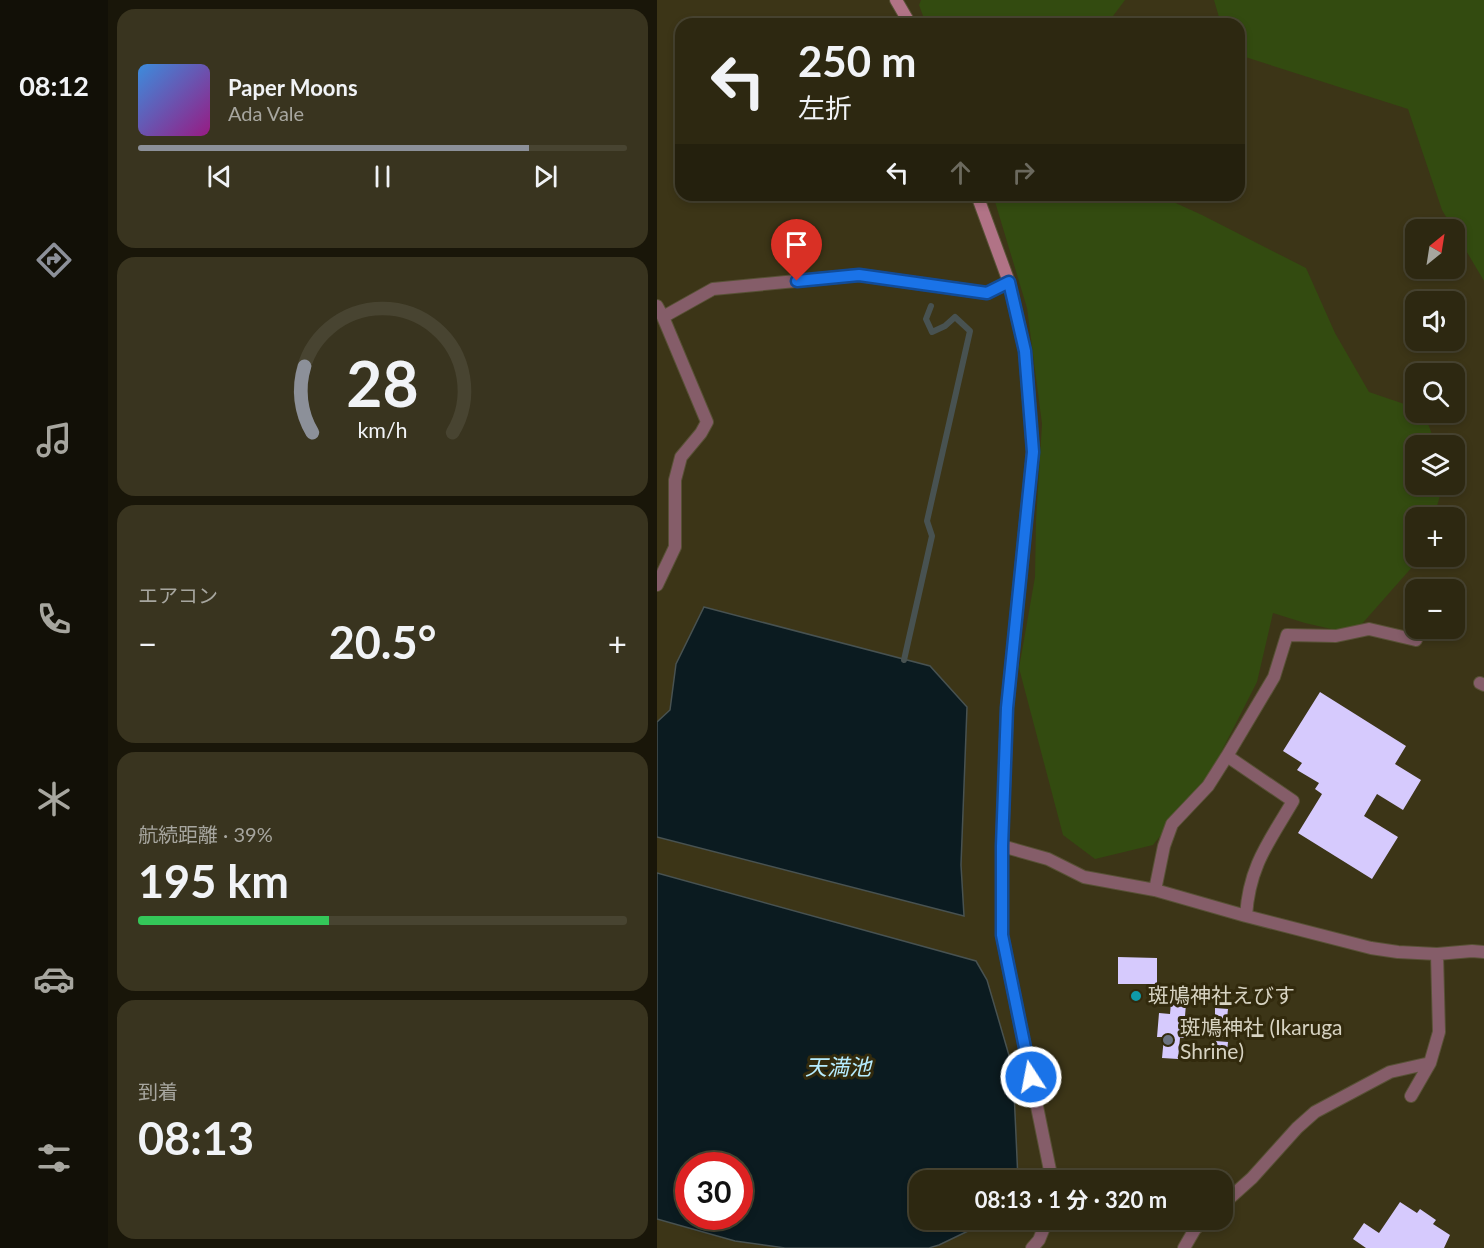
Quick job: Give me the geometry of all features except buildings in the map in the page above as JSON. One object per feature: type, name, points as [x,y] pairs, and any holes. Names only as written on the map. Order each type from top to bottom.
[{"type":"street","points":[[896,0],[906,18]]},
{"type":"street","points":[[979,201],[1009,282],[1025,351],[1033,452],[1007,708],[1002,846],[1002,935],[1050,1170]]},
{"type":"street","points":[[657,585],[675,547],[675,480],[681,457],[707,422],[660,312],[713,289],[859,275],[987,293],[1009,282]]},
{"type":"street","points":[[1155,890],[1164,846],[1172,824],[1207,786],[1227,756],[1273,677],[1287,634],[1336,636],[1369,629],[1416,640]]},
{"type":"street","points":[[1227,756],[1293,801],[1250,879],[1246,916]]},
{"type":"street","points":[[1002,846],[1048,859],[1084,878],[1155,890],[1371,948],[1437,954],[1484,952]]},
{"type":"street","points":[[1411,1096],[1431,1063],[1439,1032],[1437,954]]},
{"type":"street","points":[[1233,1195],[1253,1178],[1297,1128],[1315,1112],[1390,1072],[1431,1063]]},
{"type":"street","points":[[1032,1248],[1039,1240],[1043,1230]]},
{"type":"street","points":[[1183,1248],[1194,1230]]},
{"type":"green space","points":[[921,0],[1125,0],[1112,18],[924,18],[919,5]]},
{"type":"green space","points":[[1214,0],[1484,0],[1484,281],[1465,249],[1465,219],[1447,219],[1442,210],[1408,109],[1245,57],[1245,18],[1219,18]]},
{"type":"green space","points":[[995,201],[1171,201],[1306,268],[1335,333],[1369,392],[1405,404],[1405,423],[1428,423],[1432,435],[1405,435],[1405,495],[1440,495],[1437,507],[1405,507],[1405,567],[1412,567],[1353,634],[1273,613],[1257,682],[1210,774],[1153,845],[1095,859],[1063,835],[1019,668],[1035,577],[1042,424],[1027,308]]},
{"type":"water","points":[[704,607],[930,666],[967,707],[961,865],[964,916],[657,837],[657,722],[670,710],[676,664]]},
{"type":"water","name":"天満池","points":[[657,873],[976,961],[987,980],[1013,1069],[1018,1170],[909,1170],[909,1230],[970,1230],[929,1248],[785,1248],[735,1241],[696,1230],[753,1230],[753,1152],[675,1152],[675,1224],[657,1219]]},
{"type":"waterway","points":[[904,660],[932,536],[927,521],[970,331],[955,317],[945,326],[932,332],[926,319],[931,306]]},
{"type":"place","name":"斑鳩神社えびす","points":[[1136,996]]},
{"type":"place","name":"斑鳩神社 (Ikaruga Shrine)","points":[[1168,1040]]},
{"type":"route","points":[[797,281],[859,275],[987,293],[1009,282],[1025,351],[1033,452],[1007,708],[1002,846],[1002,935],[1031,1077]]}]
